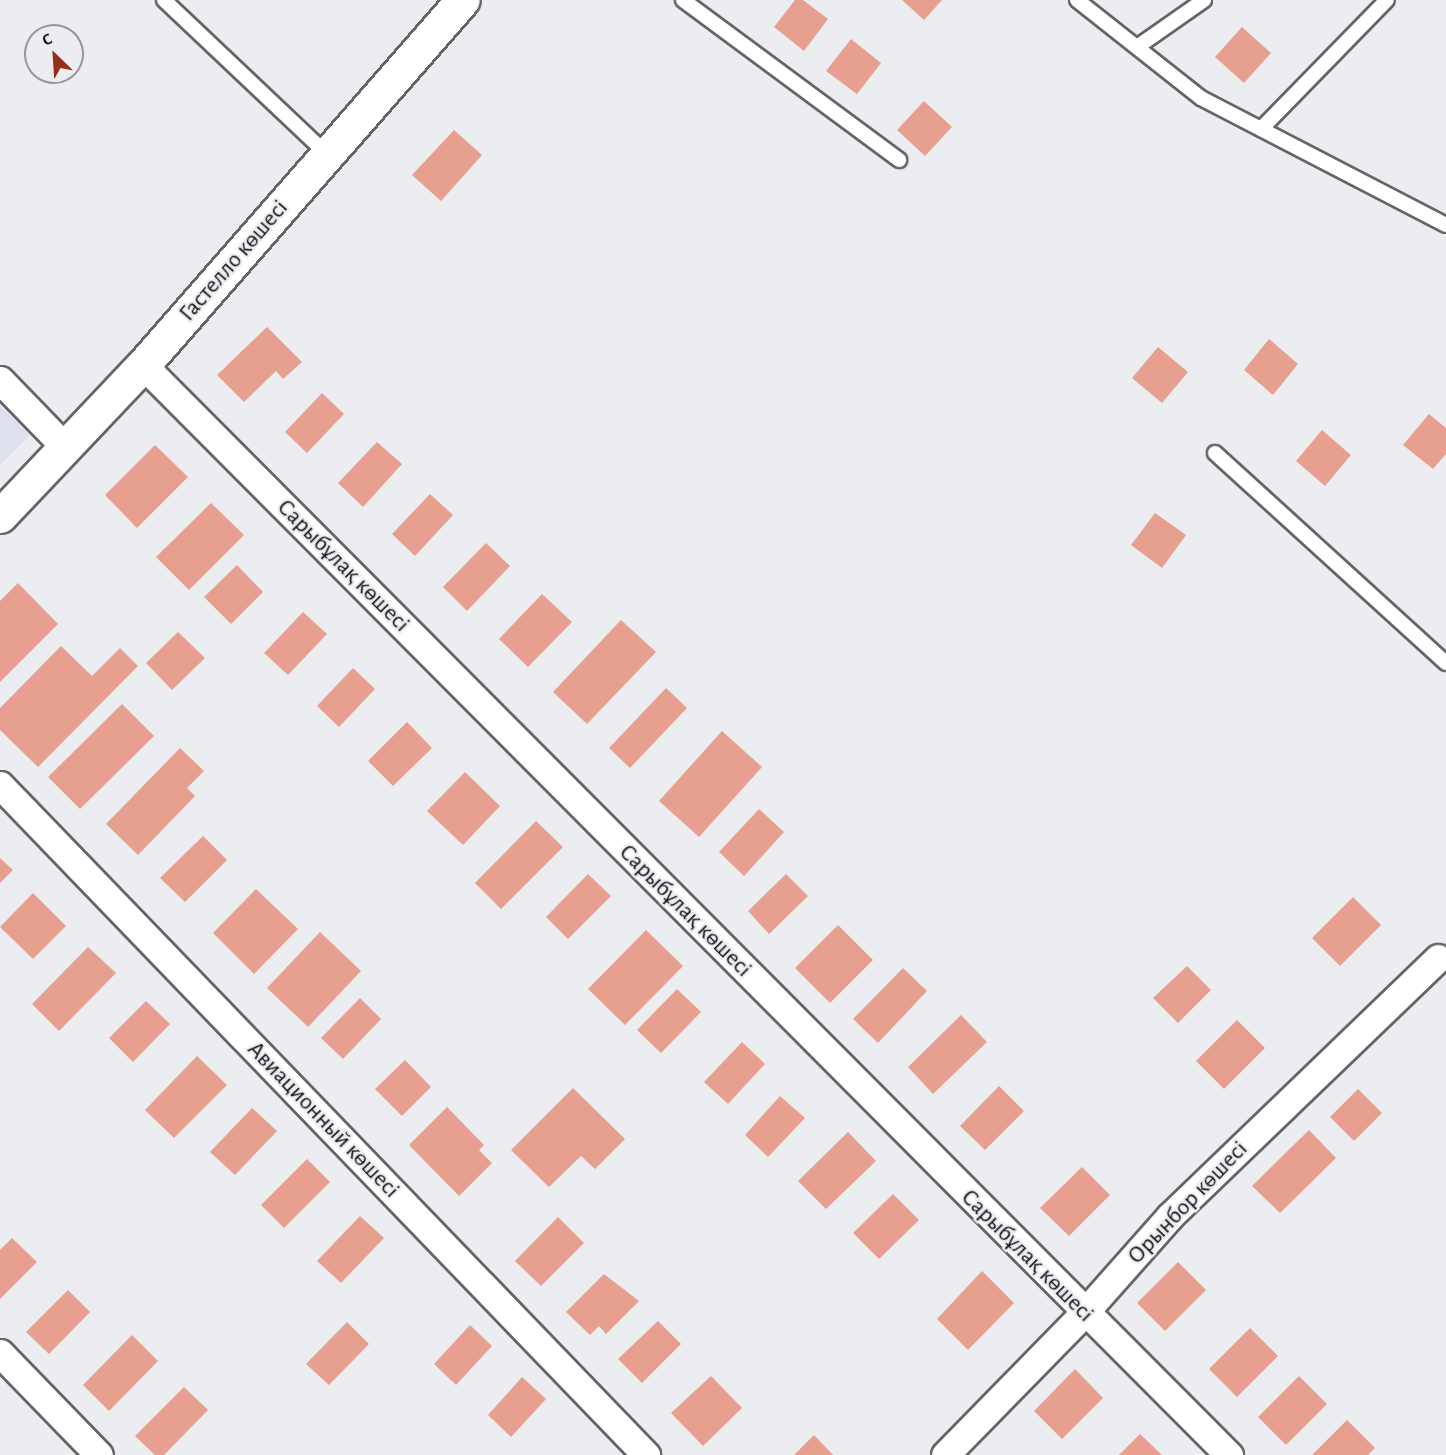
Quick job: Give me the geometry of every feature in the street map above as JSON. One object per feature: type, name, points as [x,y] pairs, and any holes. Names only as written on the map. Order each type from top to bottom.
[{"type":"street","name":"Гастелло көшесі","points":[[0,516],[144,365],[463,0]]},
{"type":"street","name":"Сарыбұлақ көшесі","points":[[144,365],[1084,1313],[1229,1455]]},
{"type":"street","points":[[0,380],[66,448]]},
{"type":"street","name":"Авиационный көшесі","points":[[0,785],[646,1455]]},
{"type":"street","name":"Орынбор көшесі","points":[[945,1455],[1084,1313],[1170,1216],[1443,952]]},
{"type":"street","points":[[0,1353],[99,1455]]},
{"type":"lane","points":[[164,0],[327,154]]},
{"type":"lane","points":[[683,0],[899,160]]},
{"type":"lane","points":[[1077,0],[1201,98],[1446,225]]},
{"type":"lane","points":[[1137,47],[1204,0]]},
{"type":"lane","points":[[1261,129],[1387,0]]},
{"type":"lane","points":[[1215,453],[1446,663]]},
{"type":"shaded area","points":[[0,406],[30,435],[0,465]]},
{"type":"building","points":[[795,0],[803,0],[828,19],[804,51],[774,27]]},
{"type":"building","points":[[902,0],[942,0],[924,20]]},
{"type":"building","points":[[1242,27],[1271,53],[1244,83],[1215,57]]},
{"type":"building","points":[[851,39],[881,63],[857,94],[826,71]]},
{"type":"building","points":[[924,101],[952,127],[925,156],[897,130]]},
{"type":"building","points":[[454,130],[482,155],[441,201],[412,175]]},
{"type":"building","points":[[267,327],[302,362],[283,379],[276,371],[244,402],[217,375]]},
{"type":"building","points":[[1269,339],[1298,364],[1273,395],[1244,370]]},
{"type":"building","points":[[1158,347],[1188,372],[1162,403],[1132,378]]},
{"type":"building","points":[[322,393],[344,414],[307,453],[285,432]]},
{"type":"building","points":[[1429,414],[1446,428],[1446,454],[1433,469],[1403,445]]},
{"type":"building","points":[[1322,430],[1351,455],[1325,486],[1296,461]]},
{"type":"building","points":[[377,442],[402,464],[363,507],[338,483]]},
{"type":"building","points":[[155,445],[188,477],[137,528],[105,495]]},
{"type":"building","points":[[430,494],[453,515],[415,556],[392,534]]},
{"type":"building","points":[[211,503],[244,535],[189,590],[156,557]]},
{"type":"building","points":[[1155,513],[1186,535],[1162,568],[1131,545]]},
{"type":"building","points":[[486,543],[510,566],[467,611],[443,587]]},
{"type":"building","points":[[237,565],[263,592],[231,624],[204,597]]},
{"type":"building","points":[[18,583],[58,624],[0,682],[0,601]]},
{"type":"building","points":[[542,594],[572,622],[528,667],[499,639]]},
{"type":"building","points":[[303,612],[327,634],[288,675],[264,653]]},
{"type":"building","points":[[621,620],[656,652],[587,724],[553,692]]},
{"type":"building","points":[[178,632],[205,658],[172,690],[146,663]]},
{"type":"building","points":[[61,646],[92,676],[120,648],[138,666],[38,767],[0,730],[0,708]]},
{"type":"building","points":[[353,668],[375,689],[339,727],[317,706]]},
{"type":"building","points":[[666,688],[687,708],[630,768],[609,748]]},
{"type":"building","points":[[122,704],[154,736],[80,809],[48,777]]},
{"type":"building","points":[[407,722],[432,748],[393,786],[368,761]]},
{"type":"building","points":[[722,731],[762,767],[699,837],[659,801]]},
{"type":"building","points":[[180,748],[204,771],[187,788],[195,796],[138,855],[106,824]]},
{"type":"building","points":[[465,772],[500,806],[463,845],[427,811]]},
{"type":"building","points":[[759,809],[784,832],[744,876],[719,852]]},
{"type":"building","points":[[536,821],[563,847],[501,909],[475,883]]},
{"type":"building","points":[[203,836],[227,860],[185,902],[160,878]]},
{"type":"building","points":[[0,858],[13,870],[0,883]]},
{"type":"building","points":[[588,874],[611,896],[568,939],[546,917]]},
{"type":"building","points":[[786,874],[808,896],[769,934],[748,911]]},
{"type":"building","points":[[256,889],[298,929],[254,974],[213,933]]},
{"type":"building","points":[[33,893],[66,926],[33,959],[0,927]]},
{"type":"building","points":[[1353,897],[1381,925],[1340,966],[1312,938]]},
{"type":"building","points":[[838,925],[873,960],[830,1003],[795,968]]},
{"type":"building","points":[[646,930],[683,966],[625,1025],[588,989]]},
{"type":"building","points":[[320,932],[361,971],[308,1027],[267,988]]},
{"type":"building","points":[[88,947],[116,973],[59,1031],[32,1004]]},
{"type":"building","points":[[1187,966],[1211,990],[1178,1023],[1153,998]]},
{"type":"building","points":[[903,968],[927,991],[878,1043],[853,1019]]},
{"type":"building","points":[[677,989],[701,1012],[661,1053],[637,1030]]},
{"type":"building","points":[[360,998],[381,1019],[343,1059],[321,1038]]},
{"type":"building","points":[[146,1001],[170,1024],[133,1062],[109,1038]]},
{"type":"building","points":[[961,1015],[987,1042],[933,1094],[908,1067]]},
{"type":"building","points":[[1237,1020],[1265,1048],[1224,1089],[1196,1061]]},
{"type":"building","points":[[742,1042],[765,1064],[728,1104],[704,1082]]},
{"type":"building","points":[[197,1056],[227,1085],[174,1138],[145,1110]]},
{"type":"building","points":[[405,1060],[431,1087],[402,1116],[375,1089]]},
{"type":"building","points":[[999,1086],[1024,1111],[985,1150],[960,1126]]},
{"type":"building","points":[[573,1088],[625,1139],[595,1169],[581,1156],[549,1187],[511,1150]]},
{"type":"building","points":[[1358,1089],[1382,1113],[1354,1141],[1330,1117]]},
{"type":"building","points":[[780,1096],[805,1118],[768,1157],[745,1135]]},
{"type":"building","points":[[447,1107],[484,1145],[479,1150],[492,1163],[459,1196],[409,1145]]},
{"type":"building","points":[[252,1108],[277,1131],[235,1175],[210,1152]]},
{"type":"building","points":[[1309,1130],[1336,1158],[1280,1213],[1252,1186]]},
{"type":"building","points":[[848,1132],[876,1161],[826,1209],[798,1181]]},
{"type":"building","points":[[307,1159],[330,1182],[284,1228],[261,1205]]},
{"type":"building","points":[[1082,1167],[1110,1195],[1069,1236],[1040,1208]]},
{"type":"building","points":[[893,1194],[919,1220],[879,1259],[853,1233]]},
{"type":"building","points":[[360,1216],[384,1238],[341,1283],[317,1261]]},
{"type":"building","points":[[558,1217],[584,1243],[541,1286],[515,1261]]},
{"type":"building","points":[[12,1238],[37,1262],[0,1299],[0,1250]]},
{"type":"building","points":[[1178,1262],[1206,1290],[1165,1331],[1137,1303]]},
{"type":"building","points":[[982,1271],[1014,1303],[968,1350],[937,1319]]},
{"type":"building","points":[[604,1274],[639,1301],[606,1334],[599,1326],[590,1335],[566,1312]]},
{"type":"building","points":[[68,1290],[90,1312],[49,1354],[26,1332]]},
{"type":"building","points":[[658,1321],[681,1344],[642,1383],[618,1359]]},
{"type":"building","points":[[347,1322],[369,1344],[329,1385],[306,1364]]},
{"type":"building","points":[[470,1325],[492,1346],[456,1385],[434,1364]]},
{"type":"building","points":[[1250,1328],[1278,1356],[1237,1397],[1209,1369]]},
{"type":"building","points":[[132,1335],[158,1361],[109,1411],[83,1385]]},
{"type":"building","points":[[1075,1369],[1103,1398],[1062,1439],[1034,1411]]},
{"type":"building","points":[[711,1376],[742,1408],[703,1446],[671,1413]]},
{"type":"building","points":[[1299,1376],[1327,1404],[1286,1445],[1258,1417]]},
{"type":"building","points":[[522,1377],[546,1399],[511,1437],[488,1415]]},
{"type":"building","points":[[184,1387],[208,1410],[164,1455],[155,1455],[135,1436]]},
{"type":"building","points":[[1347,1420],[1375,1448],[1368,1455],[1312,1455]]},
{"type":"building","points":[[1140,1434],[1162,1455],[1119,1455]]},
{"type":"building","points":[[814,1435],[833,1455],[794,1455]]}]
